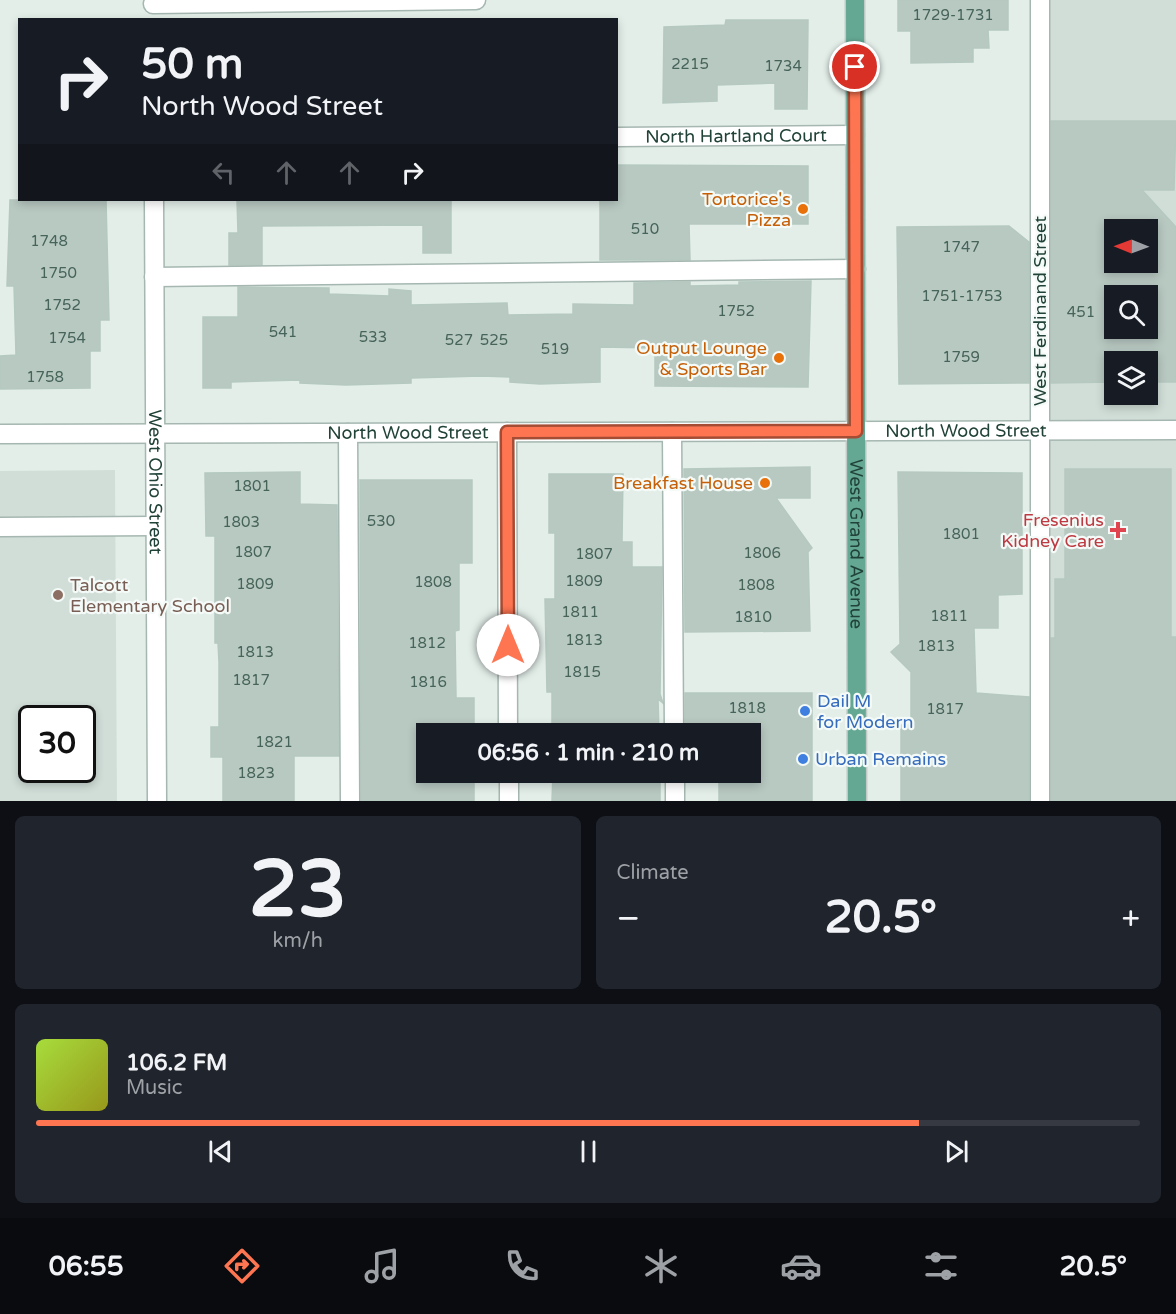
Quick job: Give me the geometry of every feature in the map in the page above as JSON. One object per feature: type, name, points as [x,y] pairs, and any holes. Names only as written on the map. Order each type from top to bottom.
[{"type":"main road","name":"West Grand Avenue","points":[[855,0],[857,801]]},
{"type":"street","points":[[153,8],[476,0]]},
{"type":"street","name":"West Ferdinand Street","points":[[1040,0],[1040,801]]},
{"type":"street","name":"North Hartland Court","points":[[618,137],[855,135]]},
{"type":"street","name":"West Ohio Street","points":[[154,201],[157,801]]},
{"type":"street","points":[[154,277],[856,269]]},
{"type":"street","name":"North Wood Street","points":[[0,434],[1176,430]]},
{"type":"street","points":[[507,432],[508,723]]},
{"type":"street","points":[[672,432],[674,723]]},
{"type":"street","points":[[348,433],[350,801]]},
{"type":"street","points":[[0,527],[155,526]]},
{"type":"street","points":[[509,783],[509,801]]},
{"type":"street","points":[[675,783],[675,801]]},
{"type":"shaded area","points":[[1045,0],[1176,0],[1176,801],[1045,801]]},
{"type":"shaded area","name":"Talcott Elementary School","points":[[115,470],[117,801],[0,801],[0,471]]},
{"type":"building","points":[[898,0],[1008,0],[1008,30],[988,30],[989,48],[973,48],[973,62],[911,63],[911,31],[898,31]]},
{"type":"building","points":[[726,20],[808,20],[807,109],[775,109],[775,83],[717,85],[717,101],[663,103],[664,27],[725,25]]},
{"type":"building","points":[[1051,121],[1176,121],[1174,190],[1142,190],[1176,227],[1176,382],[1158,382],[1158,351],[1104,351],[1104,382],[1051,383]]},
{"type":"building","points":[[618,165],[808,166],[808,224],[689,224],[690,260],[600,260],[600,201],[618,201]]},
{"type":"building","points":[[10,200],[106,201],[109,320],[100,320],[100,351],[90,351],[90,388],[0,389],[0,356],[16,355],[14,286],[7,286]]},
{"type":"building","points":[[237,201],[451,201],[451,253],[423,253],[423,225],[262,226],[262,265],[229,265],[229,233],[238,233]]},
{"type":"building","points":[[1009,226],[1029,242],[1029,383],[899,384],[897,227]]},
{"type":"building","points":[[811,281],[808,387],[655,386],[655,348],[600,347],[600,382],[540,384],[510,382],[510,377],[481,376],[411,378],[411,383],[346,385],[300,383],[300,380],[231,382],[231,388],[203,388],[203,317],[238,317],[238,287],[329,288],[329,294],[389,296],[389,289],[411,291],[411,305],[507,303],[508,315],[573,314],[573,304],[634,305],[634,283],[690,282],[690,286],[739,285],[739,282]]},
{"type":"building","points":[[810,467],[810,498],[776,498],[812,548],[808,552],[810,631],[685,632],[684,469]]},
{"type":"building","points":[[1065,469],[1171,469],[1171,637],[1176,637],[1176,801],[1051,801],[1051,638],[1055,638],[1055,579],[1065,579]]},
{"type":"building","points":[[300,472],[300,504],[337,505],[339,756],[294,756],[294,801],[223,801],[223,757],[211,757],[211,727],[219,727],[219,662],[218,643],[215,643],[215,536],[206,536],[205,473]]},
{"type":"building","points":[[898,472],[1022,473],[1022,594],[998,595],[998,628],[974,628],[976,693],[1029,697],[1029,801],[901,801],[901,725],[911,725],[911,672],[891,652],[900,644]]},
{"type":"building","points":[[549,474],[623,474],[622,542],[632,542],[632,567],[662,567],[660,694],[663,703],[658,699],[659,723],[552,723],[552,692],[547,692],[545,599],[555,599],[555,533],[549,533]]},
{"type":"building","points":[[360,480],[472,480],[472,563],[459,563],[459,630],[455,631],[456,698],[474,698],[474,723],[416,723],[416,783],[474,783],[474,801],[361,801]]},
{"type":"building","points":[[685,693],[812,693],[812,801],[719,801],[719,783],[761,783],[761,723],[685,723]]},
{"type":"building","points":[[553,783],[660,783],[660,801],[552,801]]},
{"type":"place","name":"Tortorice's Pizza","points":[[803,209]]},
{"type":"place","name":"Output Lounge & Sports Bar","points":[[779,358]]},
{"type":"place","name":"Breakfast House","points":[[765,483]]},
{"type":"place","name":"Fresenius Kidney Care","points":[[1118,530]]},
{"type":"place","name":"Talcott Elementary School","points":[[58,595]]},
{"type":"place","name":"Dail M for Modern","points":[[805,711]]},
{"type":"place","name":"Urban Remains","points":[[803,759]]},
{"type":"route","points":[[508,645],[507,432],[856,431],[855,67]]}]
